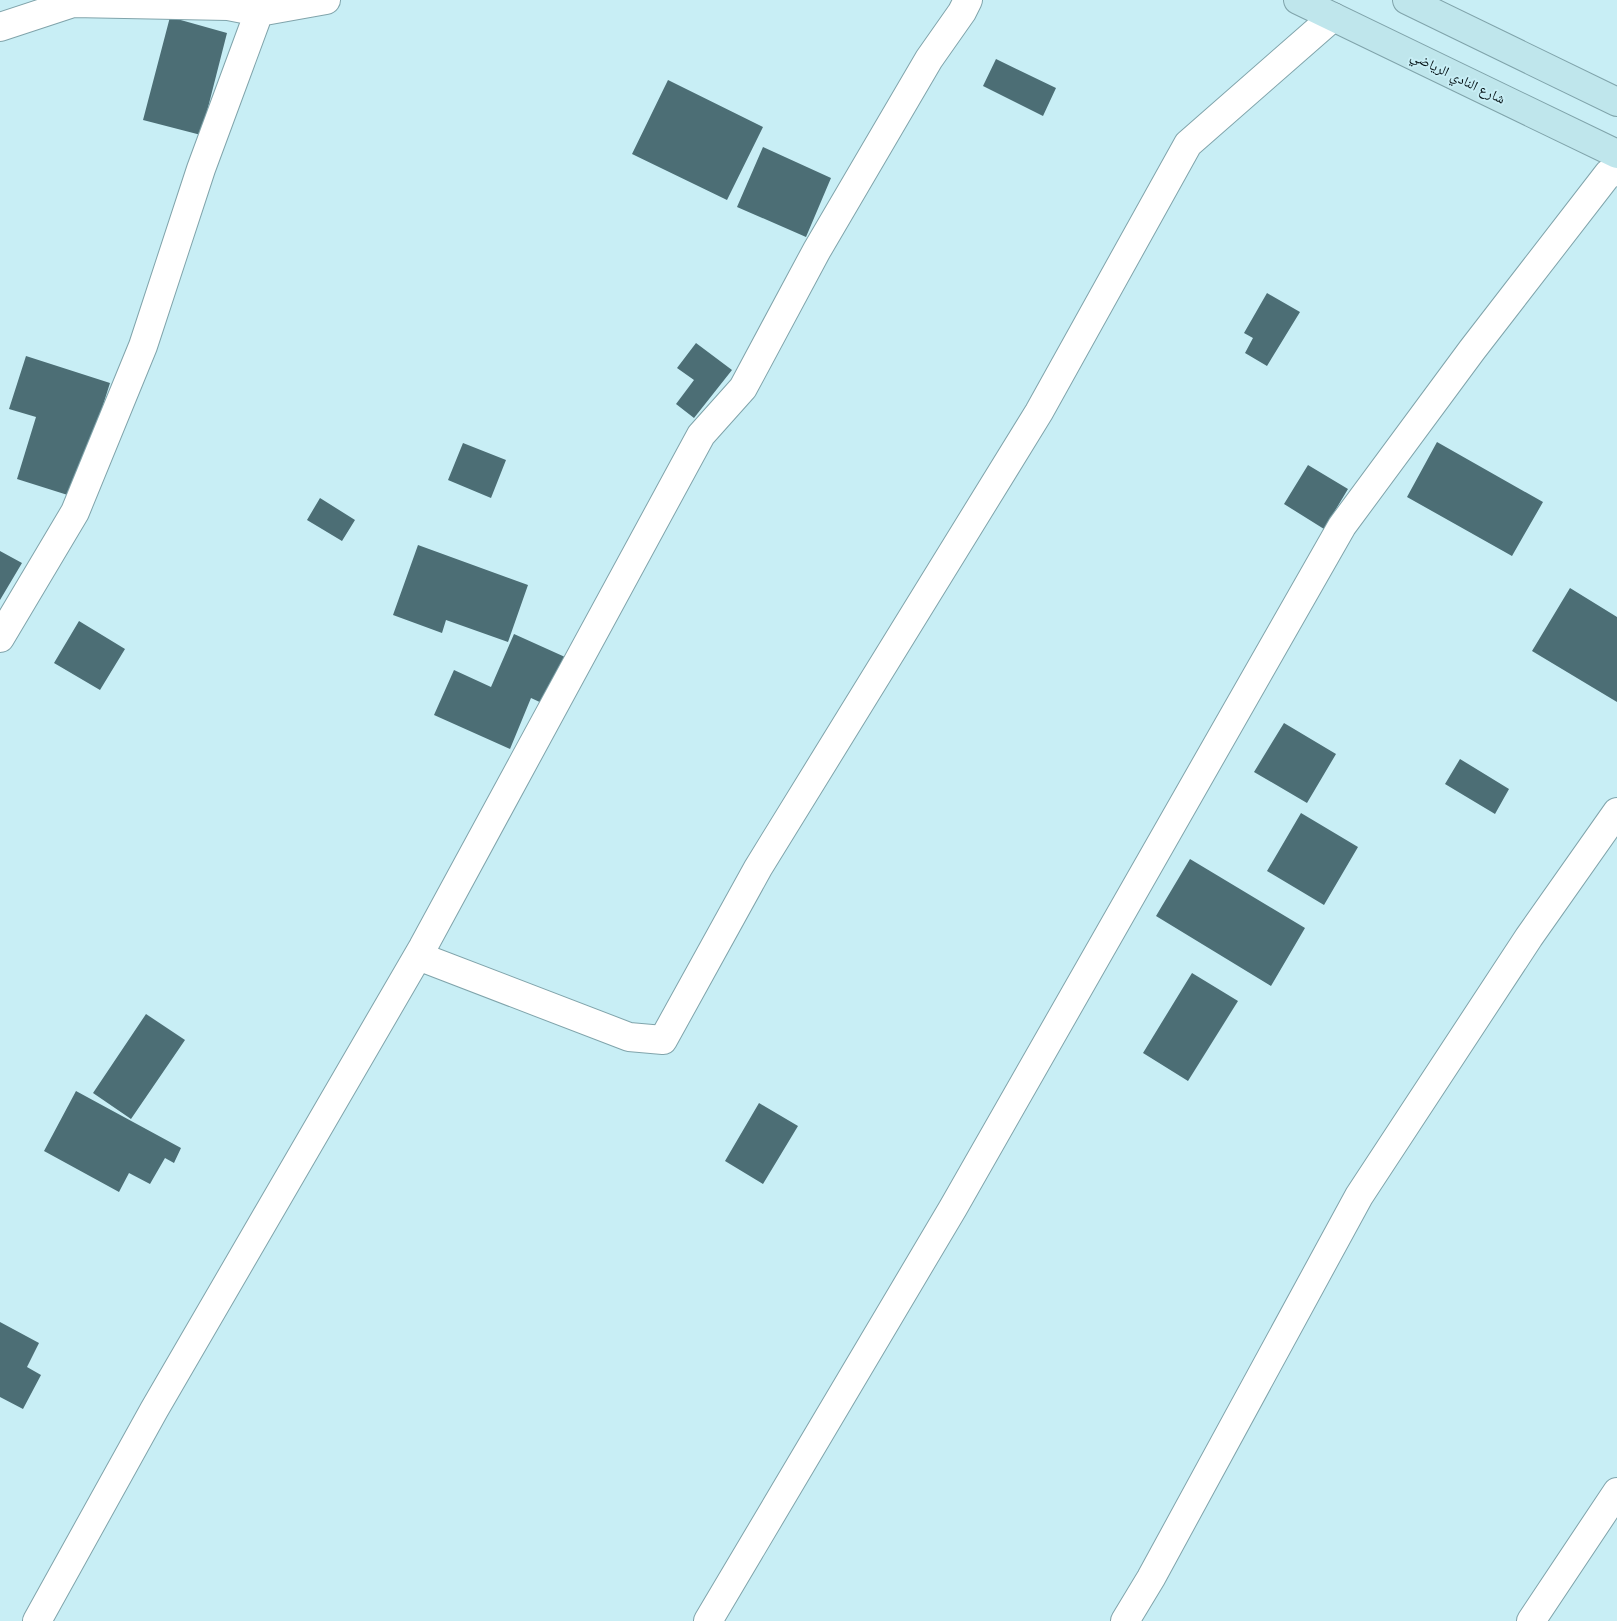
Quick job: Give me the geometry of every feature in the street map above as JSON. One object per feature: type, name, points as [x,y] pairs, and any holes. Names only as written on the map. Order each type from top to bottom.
[{"type":"main road","name":"شارع النادي الرياضي","points":[[1298,0],[1617,154]]},
{"type":"main road","points":[[1407,0],[1617,102]]},
{"type":"street","points":[[0,27],[73,3],[228,6],[259,12],[326,0]]},
{"type":"street","points":[[37,1621],[154,1410],[418,956],[701,435],[743,388],[817,250],[924,68],[968,0]]},
{"type":"street","points":[[0,638],[75,512],[142,346],[201,169],[259,12]]},
{"type":"street","points":[[418,956],[629,1037],[663,1040],[758,868],[1039,412],[1188,144],[1333,17]]},
{"type":"street","points":[[708,1621],[958,1200],[1342,526],[1472,350],[1602,181],[1608,174],[1617,172]]},
{"type":"street","points":[[1125,1621],[1151,1578],[1359,1196],[1528,938],[1617,812]]},
{"type":"street","points":[[1531,1621],[1617,1492]]},
{"type":"building","points":[[170,17],[227,33],[201,135],[143,120]]},
{"type":"building","points":[[996,59],[1056,88],[1043,116],[983,86]]},
{"type":"building","points":[[668,80],[763,127],[727,200],[632,154]]},
{"type":"building","points":[[763,147],[831,178],[806,237],[737,207]]},
{"type":"building","points":[[1267,293],[1300,312],[1267,366],[1245,353],[1253,338],[1244,333]]},
{"type":"building","points":[[696,343],[732,370],[694,418],[676,404],[694,380],[677,368]]},
{"type":"building","points":[[26,356],[110,383],[74,497],[17,479],[36,417],[9,409]]},
{"type":"building","points":[[1437,442],[1543,502],[1512,556],[1407,497]]},
{"type":"building","points":[[463,443],[506,460],[491,498],[448,480]]},
{"type":"building","points":[[1308,465],[1348,489],[1324,529],[1284,504]]},
{"type":"building","points":[[320,498],[355,520],[342,541],[307,520]]},
{"type":"building","points":[[418,545],[528,585],[508,642],[446,620],[442,633],[393,615]]},
{"type":"building","points":[[0,551],[22,563],[0,600]]},
{"type":"building","points":[[1570,588],[1617,617],[1617,702],[1532,651]]},
{"type":"building","points":[[79,621],[125,649],[100,690],[54,663]]},
{"type":"building","points":[[514,634],[565,657],[544,704],[531,698],[510,749],[434,715],[454,670],[491,687]]},
{"type":"building","points":[[1284,723],[1336,754],[1307,803],[1254,772]]},
{"type":"building","points":[[1460,759],[1509,789],[1495,814],[1445,784]]},
{"type":"building","points":[[1301,813],[1358,847],[1324,905],[1267,871]]},
{"type":"building","points":[[1190,859],[1305,928],[1271,986],[1156,916]]},
{"type":"building","points":[[1192,973],[1238,1001],[1188,1081],[1143,1053]]},
{"type":"building","points":[[146,1014],[185,1040],[131,1119],[93,1093]]},
{"type":"building","points":[[76,1091],[181,1148],[174,1163],[165,1158],[150,1184],[129,1173],[119,1192],[44,1151]]},
{"type":"building","points":[[759,1103],[798,1126],[763,1184],[725,1161]]},
{"type":"building","points":[[0,1322],[39,1343],[27,1367],[41,1375],[23,1409],[0,1397]]}]
